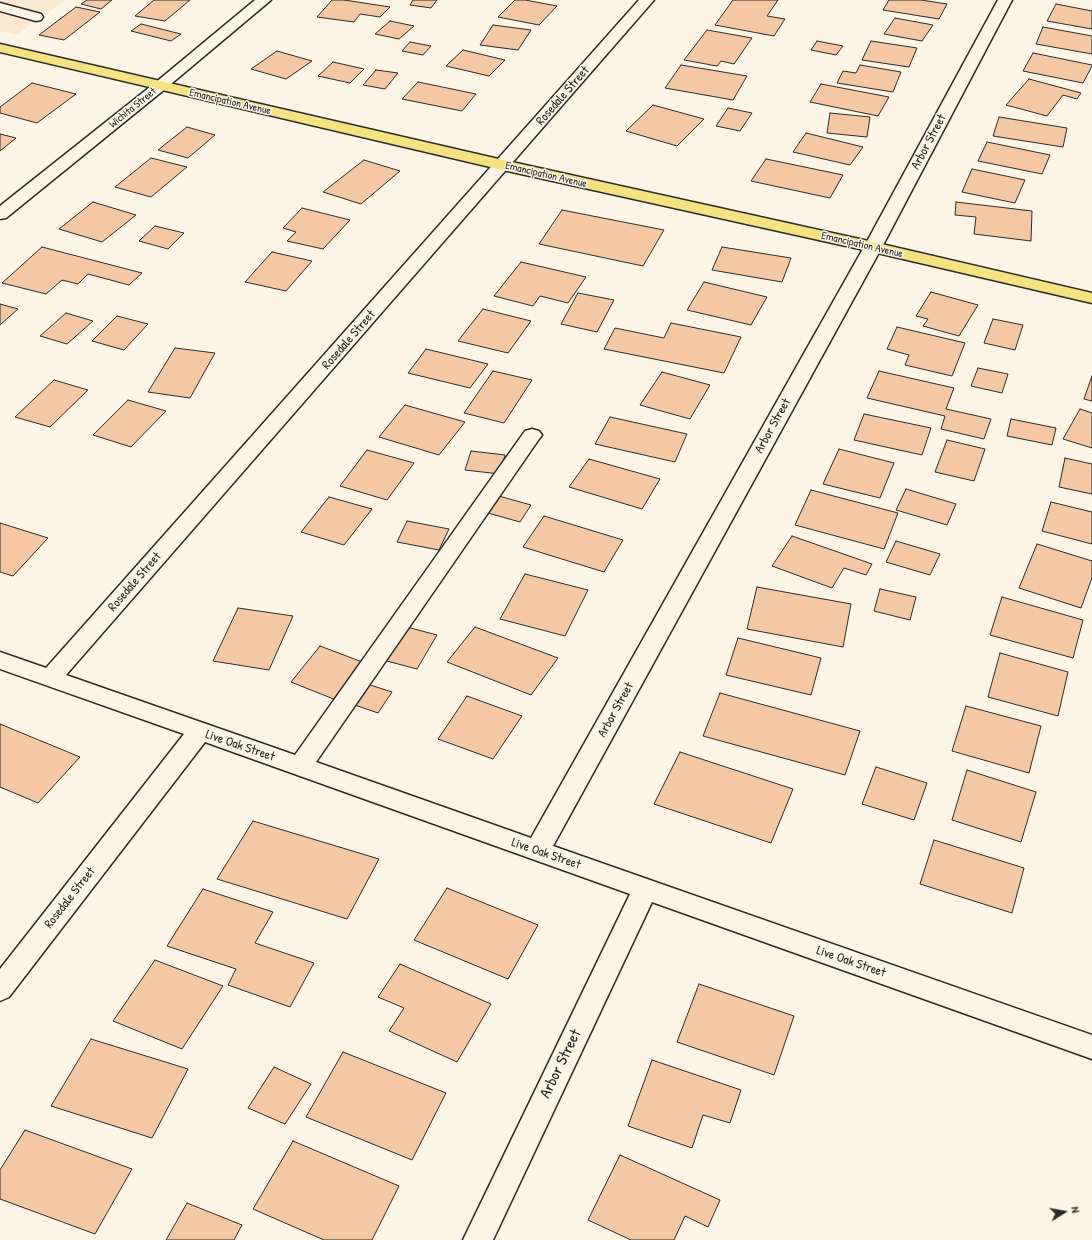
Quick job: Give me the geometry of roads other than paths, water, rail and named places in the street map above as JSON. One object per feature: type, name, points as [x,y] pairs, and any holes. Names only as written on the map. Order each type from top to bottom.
[{"type":"main road","name":"Emancipation Avenue","points":[[0,48],[503,165],[873,247],[1092,298]]},
{"type":"street","name":"Wichita Street","points":[[0,214],[160,86],[264,0]]},
{"type":"street","name":"Rosedale Street","points":[[50,678],[647,0]]},
{"type":"street","name":"Arbor Street","points":[[537,851],[873,247],[1005,0]]},
{"type":"street","points":[[0,19],[6,9],[36,17]]},
{"type":"street","points":[[300,767],[532,435]]},
{"type":"street","name":"Live Oak Street","points":[[0,660],[199,732],[645,889],[1091,1041]]},
{"type":"street","name":"Rosedale Street","points":[[0,989],[199,732]]},
{"type":"street","name":"Arbor Street","points":[[478,1240],[645,889]]}]
